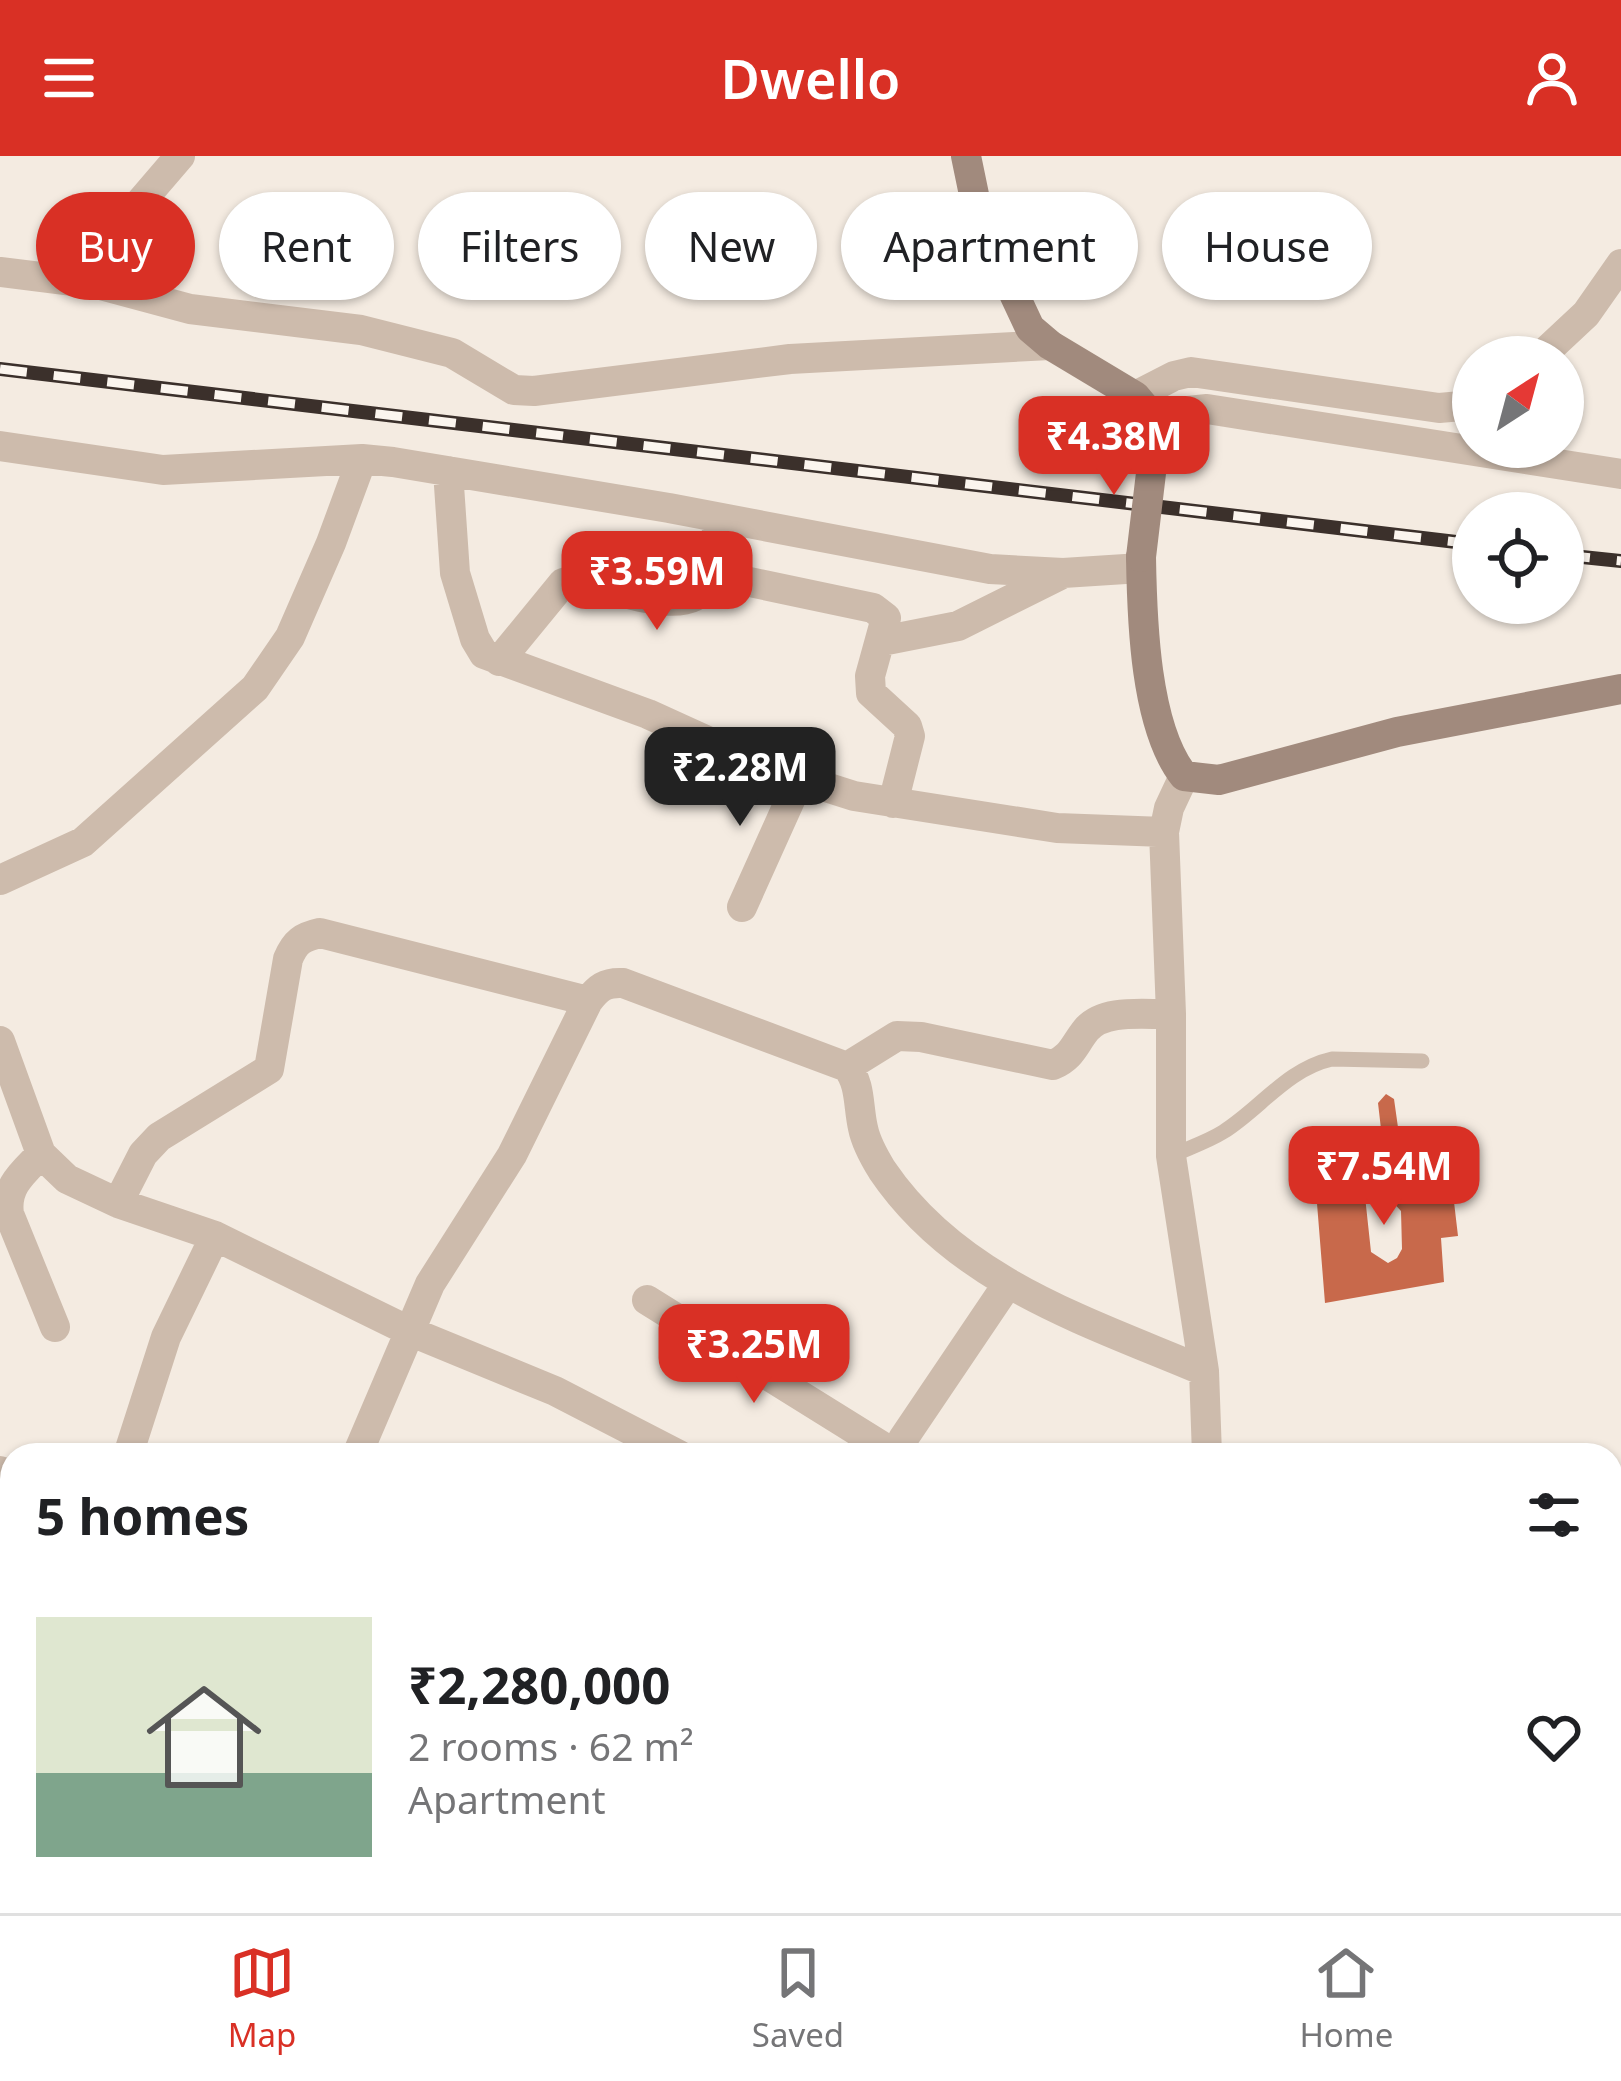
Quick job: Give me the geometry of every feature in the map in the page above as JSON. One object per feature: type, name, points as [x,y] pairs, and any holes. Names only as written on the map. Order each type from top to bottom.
[{"type":"street","points":[[149,192],[180,156]]},
{"type":"street","points":[[966,156],[987,241],[1030,328],[1143,405],[1207,409],[1621,474]]},
{"type":"street","points":[[1562,336],[1586,314],[1621,264]]},
{"type":"street","points":[[0,272],[36,276]]},
{"type":"street","points":[[157,300],[190,309],[403,339],[452,353],[514,390],[790,359],[1050,345]]},
{"type":"street","points":[[1143,405],[1174,376],[1190,372],[1452,406]]},
{"type":"street","points":[[1143,405],[1154,448],[1141,562],[1153,704],[1172,761],[1184,776],[1219,780],[1397,732],[1621,688]]},
{"type":"street","points":[[0,446],[163,470],[362,459],[990,569],[1063,573],[1141,562]]},
{"type":"street","points":[[0,880],[83,842],[255,688],[290,637],[362,459]]},
{"type":"street","points":[[448,471],[457,584],[484,654],[648,714],[769,769],[854,796],[1057,828],[1164,832]]},
{"type":"street","points":[[499,661],[563,583],[576,579],[682,602],[695,598],[704,587],[719,519]]},
{"type":"street","points":[[707,573],[873,608],[886,618],[871,694],[907,727],[910,736],[893,802]]},
{"type":"street","points":[[882,641],[958,626],[1063,573]]},
{"type":"street","points":[[1184,776],[1164,832],[1172,1014],[1171,1156],[1213,1443]]},
{"type":"street","points":[[742,907],[800,778]]},
{"type":"street","points":[[118,1203],[143,1154],[159,1137],[268,1069],[288,959],[294,944],[304,937],[320,934],[588,1001]]},
{"type":"street","points":[[361,1443],[430,1284],[512,1155],[588,1001],[598,988],[611,982],[847,1067],[856,1078],[863,1133],[885,1174],[947,1243],[1007,1285],[1204,1371]]},
{"type":"street","points":[[847,1067],[897,1036],[1053,1065],[1067,1060],[1087,1028],[1101,1018],[1172,1014]]},
{"type":"street","points":[[0,1041],[41,1154],[67,1179],[118,1203],[215,1236],[409,1331],[555,1391],[656,1443]]},
{"type":"street","points":[[41,1154],[12,1185],[7,1198],[9,1214],[55,1327]]},
{"type":"street","points":[[132,1443],[166,1337],[215,1236]]},
{"type":"street","points":[[901,1443],[1007,1285]]},
{"type":"street","points":[[646,1300],[877,1443]]},
{"type":"lane","points":[[1171,1156],[1221,1134],[1301,1070],[1318,1063],[1332,1059],[1422,1061]]},
{"type":"building","points":[[1386,1094],[1394,1099],[1404,1170],[1429,1169],[1430,1185],[1437,1183],[1438,1204],[1454,1202],[1458,1236],[1441,1238],[1444,1282],[1325,1303],[1316,1191],[1364,1187],[1371,1252],[1388,1263],[1402,1249],[1401,1211],[1389,1198],[1378,1103]]},
{"type":"railway","points":[[0,369],[1452,542]]},
{"type":"railway","points":[[1584,557],[1621,561]]}]
